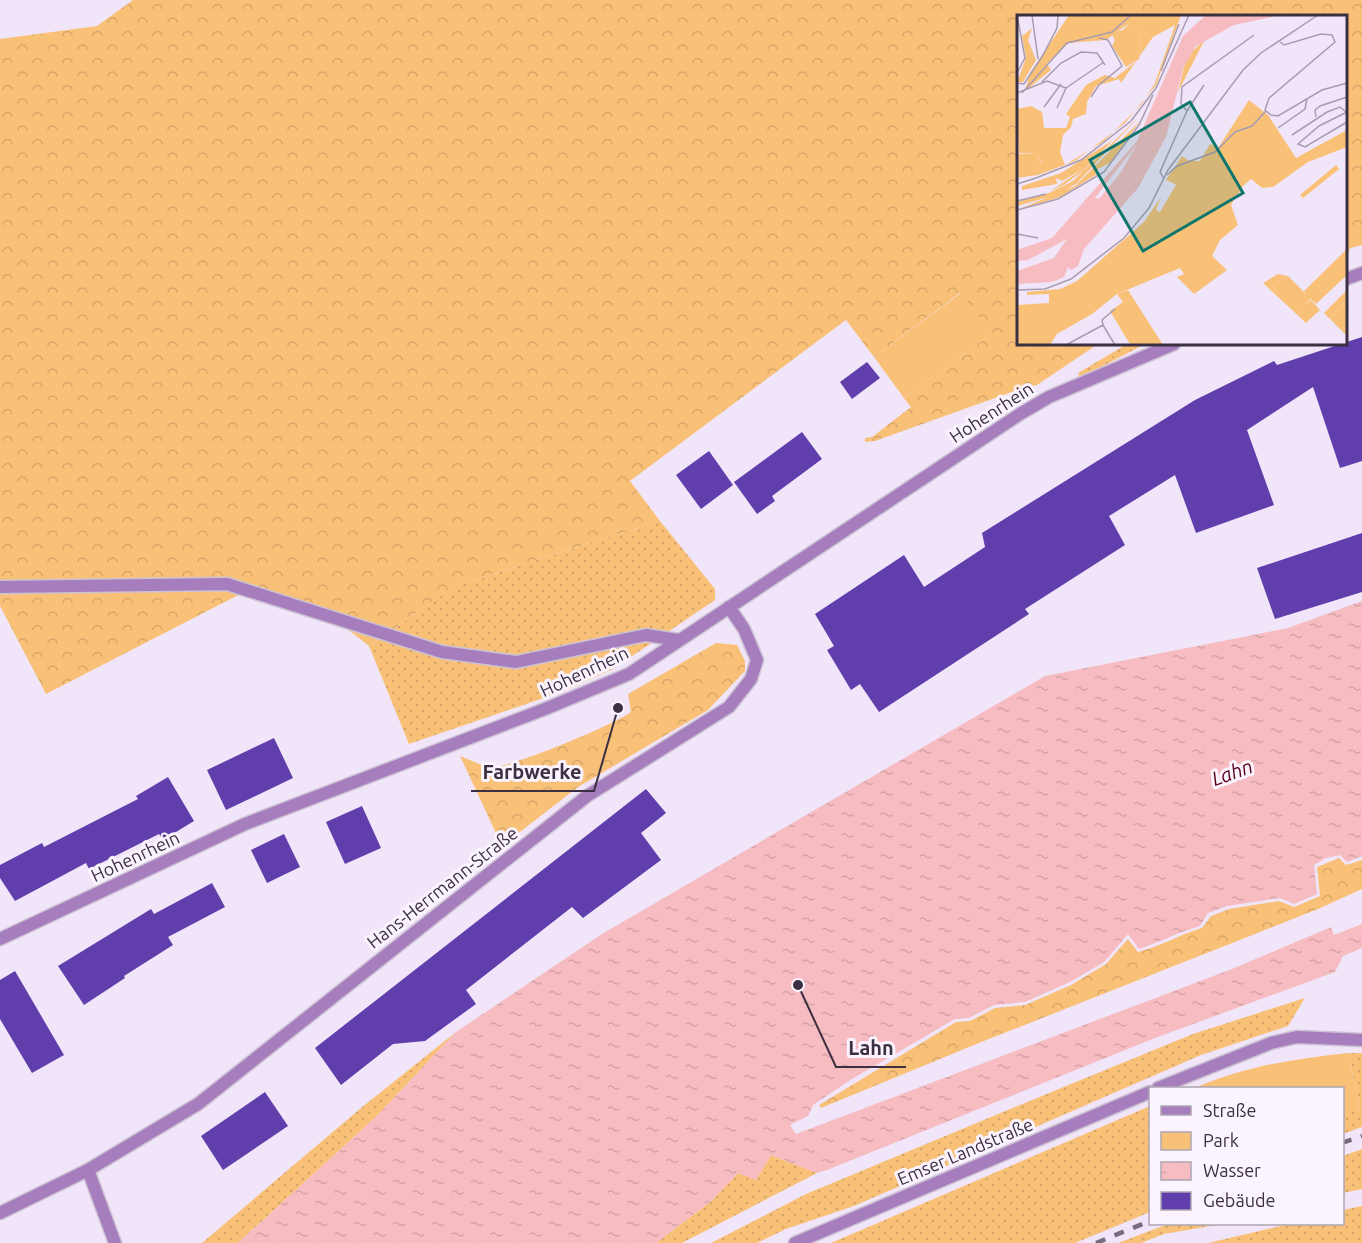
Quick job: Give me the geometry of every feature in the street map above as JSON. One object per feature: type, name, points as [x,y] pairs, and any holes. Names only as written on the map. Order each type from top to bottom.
[{"type":"street","points":[[1347,279],[1362,273]]},
{"type":"street","name":"Hohenrhein","points":[[0,939],[245,824],[545,709],[629,674],[1020,414],[1049,397],[1172,345]]},
{"type":"street","points":[[0,587],[227,584],[442,652],[516,662],[646,635],[678,640]]},
{"type":"street","name":"Hans-Herrmann-Straße","points":[[0,1213],[88,1170],[198,1104],[587,796],[729,707],[751,679],[757,660],[744,630],[729,607]]},
{"type":"street","points":[[1163,1087],[1271,1043],[1297,1037],[1362,1040]]},
{"type":"street","name":"Emser Landstraße","points":[[795,1243],[1149,1092]]},
{"type":"street","points":[[88,1170],[115,1243]]},
{"type":"green space","points":[[133,0],[1362,0],[1362,245],[1350,248],[1347,257],[1347,15],[1017,15],[1017,345],[1097,345],[1037,385],[875,441],[865,442],[865,438],[872,437],[911,407],[904,398],[991,334],[960,293],[874,357],[846,320],[630,481],[660,521],[455,586],[369,646],[317,605],[252,588],[46,694],[0,606],[0,39],[97,26]]},
{"type":"green space","points":[[961,293],[991,334],[904,398],[874,357]]},
{"type":"green space","points":[[1125,345],[1143,345],[1080,378],[1078,373]]},
{"type":"green space","points":[[660,521],[715,589],[715,600],[613,669],[567,690],[409,744],[369,646],[455,586]]},
{"type":"green space","points":[[716,643],[737,645],[745,661],[745,671],[708,710],[578,787],[502,846],[460,756],[491,767],[501,766],[539,754],[585,735],[631,712],[628,694]]},
{"type":"green space","points":[[1339,858],[1346,865],[1362,860],[1362,889],[1318,909],[821,1108],[819,1105],[956,1022],[970,1021],[995,1008],[1025,1005],[1071,985],[1106,964],[1128,939],[1138,952],[1202,928],[1211,916],[1229,909],[1279,901],[1294,907],[1320,896],[1317,867]]},
{"type":"green space","points":[[1305,998],[1288,1026],[1201,1055],[854,1206],[786,1229],[757,1243],[711,1243],[806,1194],[1044,1095],[1193,1034]]},
{"type":"green space","points":[[456,1032],[377,1116],[238,1243],[202,1243],[361,1108]]},
{"type":"green space","points":[[1348,1053],[1362,1053],[1362,1127],[1344,1134],[1344,1113],[1360,1108]]},
{"type":"green space","points":[[1348,1053],[1360,1109],[1344,1114],[1344,1087],[1197,1087],[1232,1074],[1270,1064]]},
{"type":"green space","points":[[1149,1106],[1149,1212],[1075,1243],[831,1243]]},
{"type":"green space","points":[[1362,1149],[1362,1189],[1344,1193],[1344,1156]]},
{"type":"green space","points":[[771,1155],[817,1173],[682,1243],[656,1243],[711,1201],[738,1173],[756,1179]]},
{"type":"green space","points":[[1362,1206],[1362,1243],[1208,1243],[1285,1225],[1344,1225],[1344,1210]]},
{"type":"green space","points":[[1165,1225],[1216,1225],[1164,1234],[1141,1243],[1118,1243]]},
{"type":"water","points":[[1362,601],[1362,856],[1347,862],[1340,855],[1326,858],[1314,865],[1317,894],[1294,904],[1280,898],[1227,906],[1208,913],[1200,926],[1139,949],[1128,934],[1104,962],[1070,982],[1025,1002],[994,1005],[969,1018],[955,1019],[852,1079],[813,1105],[808,1116],[790,1125],[796,1134],[1232,969],[1331,927],[1334,935],[1362,924],[1362,948],[1343,956],[1335,972],[1155,1038],[827,1170],[817,1173],[771,1155],[756,1180],[738,1173],[711,1201],[656,1243],[238,1243],[377,1116],[456,1032],[602,934],[1045,676],[1288,628]]},
{"type":"building","points":[[1362,337],[1362,461],[1340,468],[1313,387],[1247,430],[1274,505],[1196,533],[1175,475],[1109,516],[1125,545],[1025,609],[1029,614],[879,712],[860,684],[851,690],[827,650],[834,646],[815,614],[904,555],[924,587],[985,547],[982,533],[1195,400],[1274,361],[1277,365],[1338,345],[1347,345],[1347,342]]},
{"type":"building","points":[[867,362],[880,378],[852,399],[840,382]]},
{"type":"building","points":[[802,432],[822,459],[772,496],[775,501],[757,514],[734,482]]},
{"type":"building","points":[[709,451],[733,485],[701,509],[676,475]]},
{"type":"building","points":[[1362,533],[1362,592],[1275,619],[1257,568]]},
{"type":"building","points":[[274,738],[293,778],[226,810],[207,770]]},
{"type":"building","points":[[168,777],[194,821],[163,840],[159,834],[89,869],[86,863],[15,901],[0,878],[0,865],[42,843],[44,847],[138,799],[136,796]]},
{"type":"building","points":[[646,789],[666,813],[641,833],[661,860],[583,918],[572,907],[466,990],[476,1004],[425,1041],[393,1044],[341,1085],[315,1048]]},
{"type":"building","points":[[362,806],[381,848],[345,864],[326,822]]},
{"type":"building","points":[[284,834],[300,867],[267,883],[251,850]]},
{"type":"building","points":[[212,883],[225,907],[168,937],[173,945],[84,1005],[58,966],[151,909],[154,914]]},
{"type":"building","points":[[15,971],[64,1055],[32,1073],[0,1019],[0,980]]},
{"type":"building","points":[[265,1092],[288,1126],[223,1170],[201,1136]]},
{"type":"railway","points":[[1344,1142],[1362,1136]]},
{"type":"railway","points":[[1096,1243],[1149,1221]]},
{"type":"place","name":"Farbwerke","points":[[618,708]]},
{"type":"place","name":"Lahn","points":[[798,985]]}]
